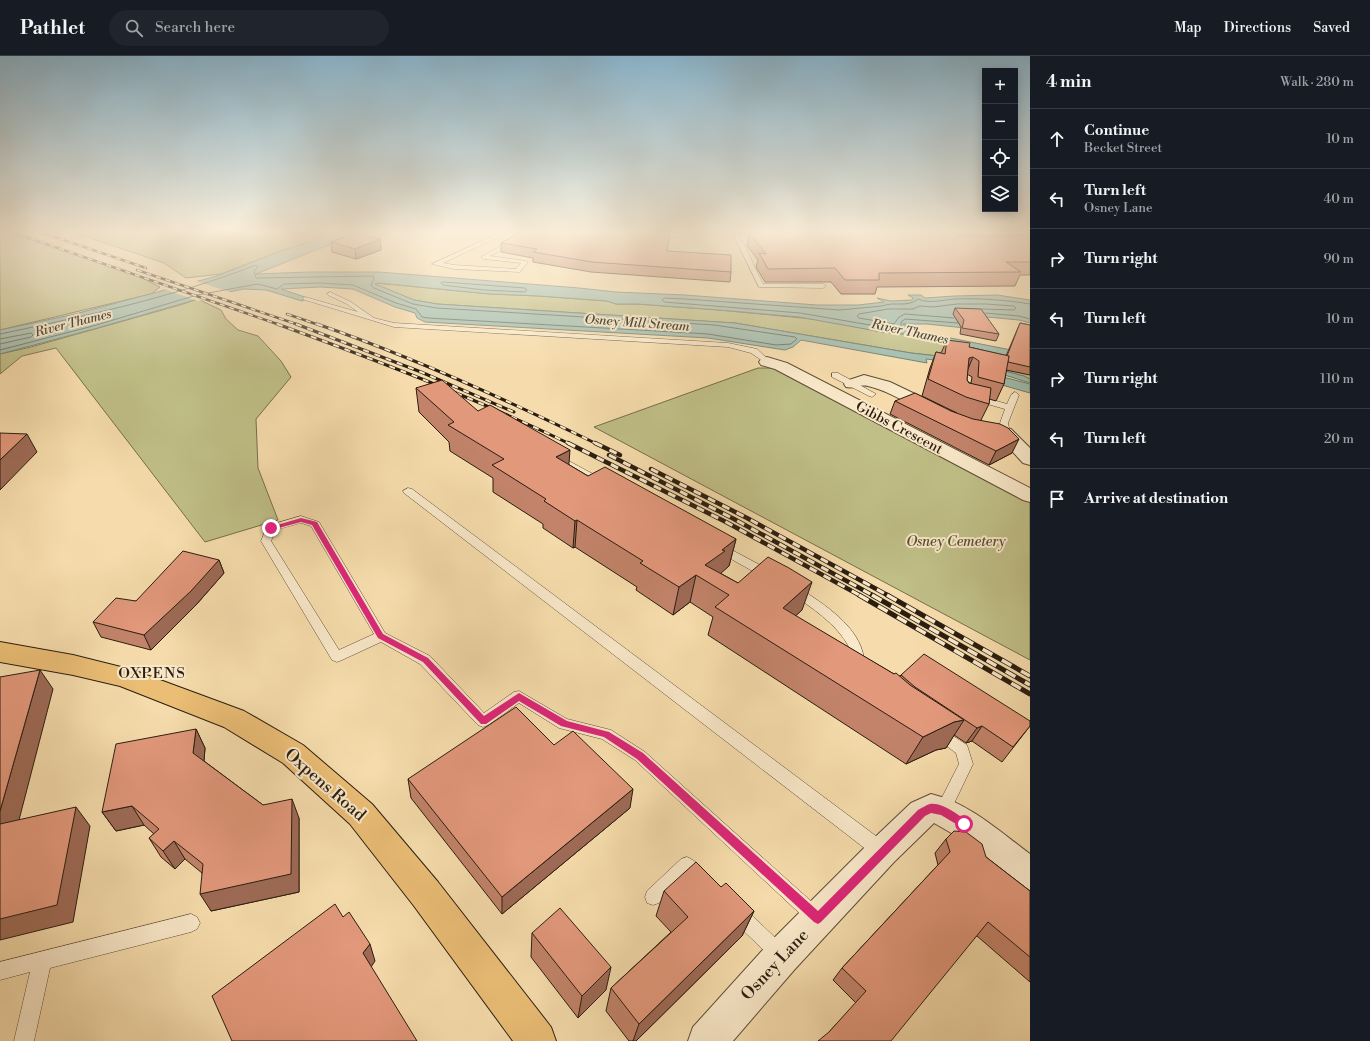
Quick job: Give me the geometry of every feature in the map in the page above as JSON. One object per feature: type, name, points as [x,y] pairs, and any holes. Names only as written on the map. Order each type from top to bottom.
[{"type":"main road","name":"Oxpens Road","points":[[0,652],[73,665],[124,677],[234,719],[293,754],[361,814],[426,894],[537,1041]]},
{"type":"street","name":"Gibbs Crescent","points":[[767,362],[785,368],[1030,496]]},
{"type":"street","points":[[852,384],[864,380],[884,385],[945,416]]},
{"type":"street","points":[[973,427],[1005,433],[1030,459]]},
{"type":"street","points":[[937,809],[964,824],[1030,874]]},
{"type":"street","name":"Osney Lane","points":[[707,1041],[782,956],[883,851],[922,813],[937,809]]},
{"type":"lane","points":[[757,278],[761,286],[823,286]]},
{"type":"lane","points":[[330,294],[349,303],[372,319]]},
{"type":"lane","points":[[305,299],[384,323],[405,326],[728,345],[754,351],[767,362]]},
{"type":"lane","points":[[835,375],[872,394]]},
{"type":"lane","points":[[1005,433],[1004,423],[1015,395]]},
{"type":"lane","points":[[965,396],[1010,408]]},
{"type":"lane","points":[[546,452],[615,490]]},
{"type":"lane","points":[[408,491],[883,851]]},
{"type":"lane","points":[[381,636],[337,656],[266,541],[271,528],[301,520],[315,524],[381,636],[425,660],[484,721],[519,696],[564,724],[606,734],[634,752],[818,918]]},
{"type":"lane","points":[[705,540],[779,581],[810,601],[842,630],[856,649],[861,674],[866,678]]},
{"type":"lane","points":[[931,728],[962,749],[966,764],[937,809]]},
{"type":"lane","points":[[653,897],[687,865],[709,887]]},
{"type":"lane","points":[[726,902],[782,956]]},
{"type":"lane","points":[[0,971],[191,923]]},
{"type":"lane","points":[[24,1041],[42,961]]},
{"type":"green space","points":[[0,278],[142,278],[160,287],[151,294],[0,330]]},
{"type":"green space","points":[[374,284],[490,294],[607,301],[616,304],[637,304],[719,310],[823,320],[882,332],[915,335],[1030,361],[1030,379],[990,366],[955,358],[911,353],[735,323],[437,304],[414,300]]},
{"type":"green space","points":[[198,299],[221,310],[226,319],[238,330],[258,336],[281,361],[291,377],[256,419],[258,468],[278,520],[205,542],[56,348],[22,356],[0,374],[0,354],[31,347]]},
{"type":"green space","name":"Osney Cemetery","points":[[758,368],[773,368],[1030,502],[1030,660],[594,427]]},
{"type":"water","points":[[210,278],[454,278],[616,292],[685,295],[817,305],[858,305],[884,302],[877,298],[891,301],[912,300],[913,298],[908,295],[921,295],[925,298],[997,295],[1030,300],[1030,323],[1019,320],[987,317],[985,320],[965,328],[927,324],[903,324],[915,331],[1011,350],[1009,356],[915,335],[882,332],[799,317],[637,304],[616,304],[607,301],[490,294],[378,283],[375,284],[414,300],[437,304],[735,323],[911,353],[955,358],[1024,376],[1030,379],[1030,383],[992,371],[953,362],[926,359],[927,363],[801,340],[793,347],[785,350],[708,338],[425,322],[417,318],[415,313],[395,307],[353,289],[320,287],[281,289],[308,298],[302,301],[266,290],[243,289],[198,299],[0,354],[0,330],[75,314]]},
{"type":"water","points":[[1003,377],[1030,384],[1030,393],[1002,385]]},
{"type":"pier","points":[[193,280],[233,293],[198,301],[164,289]]},
{"type":"building","points":[[843,278],[879,278],[879,280],[845,280]]},
{"type":"building","points":[[955,308],[981,309],[999,334],[962,328],[964,320]]},
{"type":"building","points":[[1020,323],[1030,325],[1030,367],[1008,362],[1009,356],[1007,356]]},
{"type":"building","points":[[947,340],[970,343],[969,347],[1009,356],[1004,384],[978,377],[979,361],[973,357],[969,358],[967,380],[969,383],[991,388],[989,404],[966,397],[928,379],[936,352],[945,354]]},
{"type":"building","points":[[442,380],[478,411],[490,405],[570,450],[556,457],[588,476],[605,467],[736,539],[722,550],[725,551],[705,565],[738,583],[768,557],[812,582],[783,608],[894,674],[896,673],[910,685],[964,720],[954,722],[923,737],[715,607],[729,595],[696,575],[679,587],[640,563],[643,561],[544,501],[546,499],[492,465],[504,459],[448,425],[454,422],[416,388]]},
{"type":"building","points":[[915,393],[951,411],[973,419],[1000,424],[1008,428],[1019,439],[996,451],[895,401]]},
{"type":"building","points":[[0,433],[27,434],[0,460]]},
{"type":"building","points":[[183,551],[219,560],[191,591],[144,635],[93,622],[116,598],[136,601]]},
{"type":"building","points":[[924,654],[1030,721],[1030,726],[1013,747],[982,726],[977,728],[915,687],[901,675]]},
{"type":"building","points":[[40,670],[0,811],[0,677]]},
{"type":"building","points":[[516,707],[554,745],[573,731],[633,789],[502,897],[408,779]]},
{"type":"building","points":[[196,729],[193,753],[263,805],[292,799],[291,874],[200,894],[203,864],[174,841],[163,851],[149,838],[159,829],[132,806],[102,812],[116,744]]},
{"type":"building","points":[[76,807],[57,905],[0,919],[0,824]]},
{"type":"building","points":[[954,831],[966,832],[982,844],[986,857],[1030,891],[1030,957],[988,922],[891,1041],[818,1041],[829,1032],[866,991],[842,968],[950,852],[946,839]]},
{"type":"building","points":[[696,862],[721,887],[726,883],[754,911],[639,1024],[611,988],[688,917],[664,891]]},
{"type":"building","points":[[335,904],[343,917],[349,912],[370,944],[363,953],[417,1041],[232,1041],[212,996]]},
{"type":"building","points":[[560,908],[611,967],[582,996],[532,933]]},
{"type":"railway","points":[[144,278],[280,325]]},
{"type":"railway","points":[[160,278],[299,325]]},
{"type":"railway","points":[[287,314],[319,325]]},
{"type":"railway","points":[[277,324],[425,380],[570,444]]},
{"type":"railway","points":[[296,324],[421,372],[514,412]]},
{"type":"railway","points":[[317,324],[424,365],[528,411],[597,444]]},
{"type":"railway","points":[[595,443],[620,455]]},
{"type":"railway","points":[[570,444],[726,522],[861,596]]},
{"type":"railway","points":[[609,455],[734,519],[874,596]]},
{"type":"railway","points":[[651,469],[747,518],[889,596]]},
{"type":"railway","points":[[859,595],[1030,694]]},
{"type":"railway","points":[[872,595],[1030,685]]},
{"type":"railway","points":[[887,595],[1030,676]]},
{"type":"district","name":"OXPENS","points":[[152,673]]},
{"type":"route","points":[[271,528],[301,520],[315,524],[381,636],[425,660],[484,721],[519,696],[564,724],[606,734],[640,756],[818,918],[922,813],[930,808],[943,811],[964,824]]},
{"type":"water label","name":"River Thames","points":[[73,323]]},
{"type":"water label","name":"Osney Mill Stream","points":[[637,323]]},
{"type":"water label","name":"River Thames","points":[[910,332]]}]
